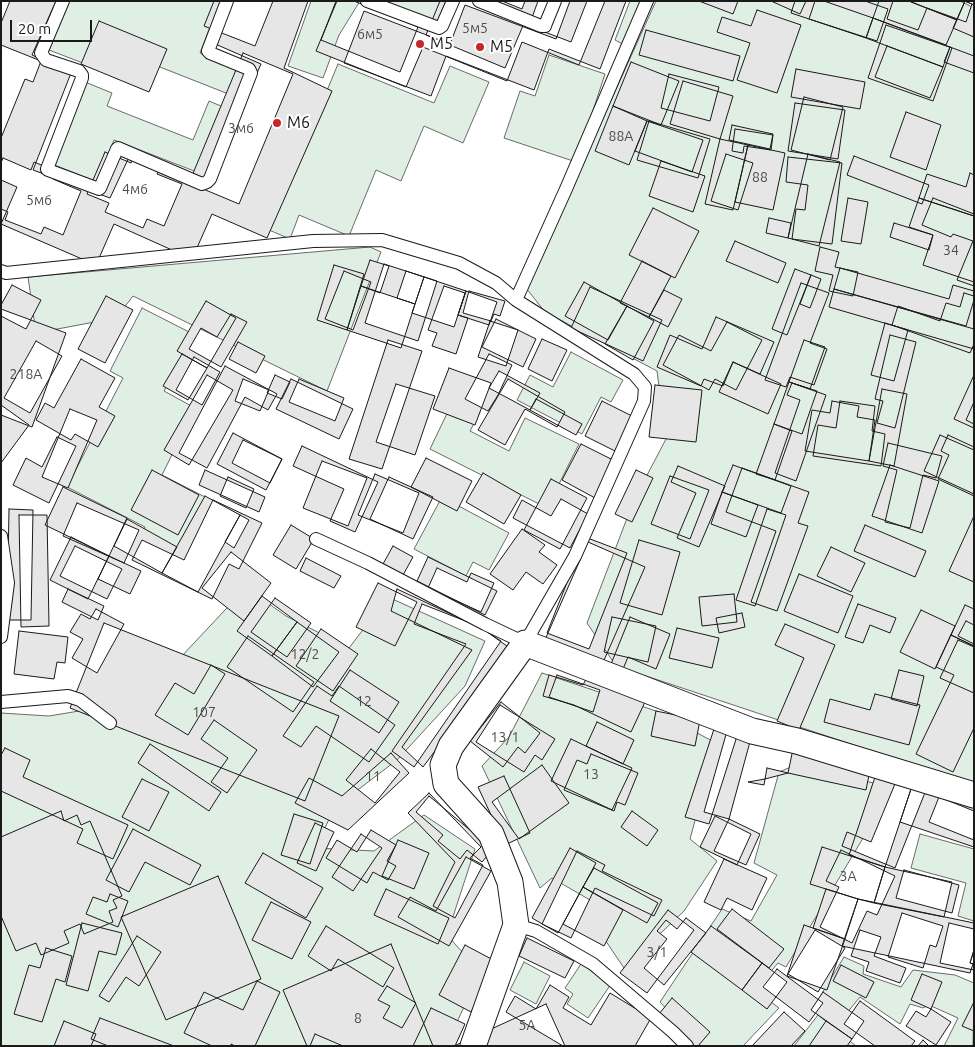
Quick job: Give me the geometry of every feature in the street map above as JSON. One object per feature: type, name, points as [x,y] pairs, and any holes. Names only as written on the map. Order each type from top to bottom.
[{"type":"street","points":[[473,1046],[516,925],[510,882],[491,834],[446,784],[443,765],[451,746],[525,643],[752,731],[797,741],[974,796]]},
{"type":"lane","points":[[63,1],[41,53],[46,60],[79,71],[82,78],[47,168],[99,189],[118,148],[202,184],[210,179],[251,73],[249,69],[208,51],[227,1]]},
{"type":"lane","points":[[367,1],[439,28],[442,26],[453,1]]},
{"type":"lane","points":[[480,1],[541,26],[545,26],[555,1]]},
{"type":"lane","points":[[516,300],[647,1]]},
{"type":"lane","points":[[1,271],[6,273],[313,241],[382,240],[459,263],[496,283],[516,300],[634,374],[645,387],[644,401],[575,556],[525,643],[368,563],[316,539]]},
{"type":"lane","points":[[1,536],[8,583],[1,637]]},
{"type":"lane","points":[[1,702],[68,696],[80,700],[110,723]]},
{"type":"lane","points":[[516,925],[536,931],[593,964],[674,1032],[687,1046]]},
{"type":"green space","points":[[68,1],[220,1],[200,53],[241,69],[231,95],[132,56],[101,70],[49,50]]},
{"type":"green space","points":[[311,1],[360,1],[339,35],[323,78],[288,66]]},
{"type":"green space","points":[[382,1],[450,1],[441,25]]},
{"type":"green space","points":[[630,1],[645,1],[628,47],[615,40]]},
{"type":"green space","points":[[656,1],[960,1],[974,8],[974,785],[616,666],[587,623],[634,500],[666,439],[657,371],[545,312],[526,288]]},
{"type":"green space","points":[[549,55],[605,74],[576,162],[504,138],[520,91],[535,96]]},
{"type":"green space","points":[[338,64],[434,103],[450,66],[489,82],[463,143],[424,126],[401,181],[376,170],[349,236],[299,215],[290,239],[269,230]]},
{"type":"green space","points":[[85,82],[112,93],[107,106],[193,140],[209,101],[228,109],[202,174],[114,140],[97,182],[52,164]]},
{"type":"green space","points":[[370,247],[381,252],[327,391],[133,296],[116,318],[36,333],[28,277]]},
{"type":"green space","points":[[142,308],[193,334],[164,391],[195,408],[162,475],[207,498],[180,551],[142,532],[145,527],[67,487],[123,378],[110,371]]},
{"type":"green space","points":[[571,352],[623,380],[611,402],[601,397],[582,434],[517,400],[530,375],[553,387]]},
{"type":"green space","points":[[454,399],[480,412],[470,431],[509,451],[525,418],[579,444],[547,508],[430,449]]},
{"type":"green space","points":[[442,497],[509,533],[489,570],[473,562],[466,576],[414,549]]},
{"type":"green space","points":[[247,588],[286,616],[349,648],[388,597],[485,641],[465,686],[397,760],[334,808],[316,848],[374,851],[424,815],[475,849],[447,935],[480,972],[446,1046],[1,1046],[1,713],[49,716],[85,710],[164,675]]},
{"type":"green space","points":[[542,673],[656,711],[716,743],[690,839],[717,861],[684,911],[624,968],[589,916],[590,900],[552,878],[540,888],[482,766],[509,737]]},
{"type":"green space","points":[[798,764],[893,788],[786,967],[778,963],[755,990],[779,1008],[743,1046],[701,1046],[660,1002],[722,909],[751,921],[777,875],[754,863],[779,772]]},
{"type":"green space","points":[[920,834],[974,849],[974,921],[958,916],[966,883],[911,868]]},
{"type":"green space","points":[[844,957],[864,966],[863,974],[901,987],[913,970],[955,975],[974,983],[973,1046],[944,1046],[958,1018],[929,1005],[923,1008],[910,1004],[900,1024],[860,997],[841,1020],[821,995]]},
{"type":"green space","points":[[524,962],[550,976],[536,1004],[510,990]]},
{"type":"green space","points":[[581,964],[611,984],[588,1018],[567,1004],[573,994],[565,988]]},
{"type":"green space","points":[[818,1015],[856,1046],[794,1046]]},
{"type":"building","name":"М6","points":[[1,1],[56,1],[32,55],[71,73],[33,170],[110,198],[130,155],[206,189],[261,64],[213,43],[231,1],[308,1],[284,68],[332,91],[267,238],[212,214],[192,259],[114,224],[96,265],[1,224],[17,187],[1,180]]},
{"type":"building","points":[[1,1],[10,1],[1,23]]},
{"type":"building","points":[[214,1],[273,1],[255,46],[204,26]]},
{"type":"building","points":[[336,1],[354,1],[418,27],[400,72],[321,40]]},
{"type":"building","name":"М5","points":[[337,1],[365,1],[434,29],[446,1],[502,1],[522,9],[525,1],[605,1],[579,65],[522,42],[507,81],[423,47],[406,87],[316,51]]},
{"type":"building","points":[[440,1],[476,1],[525,21],[505,68],[426,35]]},
{"type":"building","points":[[538,1],[587,1],[571,42],[529,26]]},
{"type":"building","name":"М5","points":[[570,1],[626,1],[600,69],[549,49],[534,90],[446,56],[431,96],[344,63],[364,11],[450,44],[465,5],[556,39]]},
{"type":"building","points":[[699,1],[738,1],[733,14]]},
{"type":"building","points":[[771,1],[806,1],[800,14]]},
{"type":"building","points":[[795,1],[824,1],[873,18],[866,38],[791,13]]},
{"type":"building","points":[[815,1],[865,1],[888,9],[877,41],[809,19]]},
{"type":"building","points":[[879,1],[909,1],[957,20],[946,45],[873,18]]},
{"type":"building","points":[[893,1],[964,1],[972,4],[966,22],[927,8],[918,30],[887,19]]},
{"type":"building","points":[[911,1],[965,1],[957,20]]},
{"type":"building","points":[[965,1],[974,5],[974,37],[953,28]]},
{"type":"building","points":[[757,10],[801,25],[777,93],[737,80],[750,43],[717,32],[722,17],[751,26]]},
{"type":"building","points":[[873,18],[950,47],[943,67],[866,38]]},
{"type":"building","points":[[99,21],[167,49],[149,92],[81,64]]},
{"type":"building","points":[[886,25],[952,48],[933,101],[868,78]]},
{"type":"building","points":[[646,30],[740,56],[733,81],[639,55]]},
{"type":"building","points":[[1,45],[41,61],[33,82],[25,79],[1,138]]},
{"type":"building","points":[[887,46],[943,67],[930,98],[875,77]]},
{"type":"building","points":[[950,47],[974,56],[974,73],[944,62]]},
{"type":"building","points":[[243,53],[293,74],[239,204],[189,183]]},
{"type":"building","points":[[631,62],[679,81],[661,125],[613,106]]},
{"type":"building","points":[[796,69],[865,82],[860,109],[791,97]]},
{"type":"building","points":[[669,74],[719,87],[710,121],[661,108]]},
{"type":"building","points":[[683,81],[733,96],[720,139],[670,124]]},
{"type":"building","points":[[804,97],[843,107],[830,160],[791,150]]},
{"type":"building","points":[[795,103],[845,110],[838,159],[788,151]]},
{"type":"building","points":[[613,106],[647,121],[629,165],[595,151]]},
{"type":"building","points":[[906,112],[941,125],[926,170],[890,157]]},
{"type":"building","points":[[647,121],[703,140],[692,172],[635,151]]},
{"type":"building","points":[[649,121],[710,139],[698,178],[637,160]]},
{"type":"building","points":[[732,125],[773,134],[770,149],[729,140]]},
{"type":"building","points":[[735,129],[773,135],[771,150],[744,146],[743,153],[732,151]]},
{"type":"building","points":[[720,139],[748,145],[733,210],[705,204]]},
{"type":"building","points":[[748,145],[785,153],[773,210],[735,202]]},
{"type":"building","points":[[105,152],[131,163],[135,154],[161,165],[157,174],[182,184],[164,226],[147,219],[143,228],[105,212],[109,203],[87,194]]},
{"type":"building","points":[[726,154],[753,163],[738,210],[711,201]]},
{"type":"building","points":[[808,154],[840,162],[819,246],[788,238]]},
{"type":"building","points":[[854,156],[929,185],[922,204],[847,175]]},
{"type":"building","points":[[788,157],[842,163],[832,244],[792,239],[796,209],[805,210],[808,185],[786,182]]},
{"type":"building","points":[[3,158],[31,170],[34,162],[56,171],[53,179],[81,191],[63,235],[44,227],[41,234],[5,220],[8,212],[1,209],[1,163]]},
{"type":"building","points":[[661,161],[705,176],[693,212],[649,196]]},
{"type":"building","points":[[970,173],[974,175],[974,216],[919,198],[927,174],[966,187]]},
{"type":"building","points":[[848,198],[868,202],[861,244],[841,241]]},
{"type":"building","points":[[919,198],[974,216],[974,282],[923,265],[933,235],[909,227]]},
{"type":"building","points":[[933,198],[974,214],[974,286],[957,280],[973,241],[953,234],[951,237],[922,225]]},
{"type":"building","points":[[653,208],[699,231],[675,278],[629,255]]},
{"type":"building","points":[[769,218],[791,223],[788,238],[766,233]]},
{"type":"building","points":[[894,223],[933,235],[929,250],[890,237]]},
{"type":"building","points":[[735,241],[786,263],[778,283],[726,261]]},
{"type":"building","points":[[820,247],[839,252],[835,267],[858,272],[853,296],[829,291],[833,275],[815,271]]},
{"type":"building","points":[[370,260],[389,266],[380,293],[361,286]]},
{"type":"building","points":[[642,261],[671,276],[649,317],[620,303]]},
{"type":"building","points":[[384,264],[437,281],[418,341],[365,323]]},
{"type":"building","points":[[334,265],[364,274],[347,330],[317,320]]},
{"type":"building","points":[[840,268],[949,299],[953,285],[974,291],[974,300],[966,326],[834,289]]},
{"type":"building","points":[[795,269],[811,275],[787,335],[772,329]]},
{"type":"building","points":[[344,271],[371,282],[353,330],[325,319]]},
{"type":"building","points":[[406,271],[424,277],[415,304],[397,298]]},
{"type":"building","points":[[811,275],[821,279],[810,308],[800,304]]},
{"type":"building","points":[[424,277],[466,291],[454,327],[412,313]]},
{"type":"building","points":[[584,282],[627,306],[608,340],[565,316]]},
{"type":"building","points":[[801,283],[829,293],[810,343],[827,349],[814,385],[790,377],[786,387],[765,380]]},
{"type":"building","points":[[12,285],[41,300],[26,329],[1,316],[1,305]]},
{"type":"building","points":[[361,286],[415,304],[401,348],[347,330]]},
{"type":"building","points":[[444,286],[465,293],[458,315],[468,318],[456,354],[432,346],[437,333],[428,330]]},
{"type":"building","points":[[590,287],[662,320],[643,361],[571,328]]},
{"type":"building","points":[[834,289],[974,329],[974,349],[829,307]]},
{"type":"building","points":[[664,290],[682,299],[668,327],[649,317]]},
{"type":"building","points":[[466,291],[497,302],[489,325],[458,315]]},
{"type":"building","points":[[469,291],[505,301],[500,316],[494,314],[491,321],[463,313]]},
{"type":"building","points":[[964,293],[974,296],[974,344],[970,353],[892,325],[898,306],[940,321],[946,303],[960,307]]},
{"type":"building","points":[[106,296],[133,310],[105,363],[78,349]]},
{"type":"building","points":[[206,301],[236,318],[207,368],[177,351]]},
{"type":"building","points":[[627,306],[654,321],[633,360],[605,344]]},
{"type":"building","points":[[1,309],[66,333],[32,427],[1,415]]},
{"type":"building","points":[[231,314],[247,322],[221,367],[189,349],[201,328],[217,337]]},
{"type":"building","points":[[716,317],[774,342],[760,374],[733,362],[723,386],[704,379],[701,386],[657,367],[670,335],[702,349]]},
{"type":"building","points":[[496,319],[536,339],[523,367],[482,347]]},
{"type":"building","points":[[490,321],[518,330],[506,366],[478,357]]},
{"type":"building","points":[[727,322],[762,340],[736,390],[715,379],[709,390],[663,365],[679,335],[711,351]]},
{"type":"building","points":[[885,323],[908,330],[894,381],[871,375]]},
{"type":"building","points":[[890,335],[916,342],[895,428],[877,423],[883,401],[875,399]]},
{"type":"building","points":[[542,339],[567,350],[552,381],[528,369]]},
{"type":"building","points":[[388,340],[422,351],[382,469],[349,459]]},
{"type":"building","points":[[804,340],[825,347],[810,389],[789,382]]},
{"type":"building","points":[[36,341],[62,356],[30,413],[4,398]]},
{"type":"building","points":[[238,342],[265,356],[256,373],[229,359]]},
{"type":"building","points":[[182,354],[207,368],[188,400],[163,386]]},
{"type":"building","points":[[489,354],[512,365],[488,411],[465,399]]},
{"type":"building","points":[[194,357],[220,372],[202,405],[176,390]]},
{"type":"building","points":[[81,359],[115,378],[99,407],[115,416],[98,447],[75,434],[71,440],[36,420],[45,403],[54,408]]},
{"type":"building","points":[[733,362],[781,384],[768,414],[719,392]]},
{"type":"building","points":[[225,366],[277,394],[268,410],[245,397],[207,468],[179,453]]},
{"type":"building","points":[[449,368],[491,383],[475,425],[433,409]]},
{"type":"building","points":[[499,371],[540,393],[530,410],[489,388]]},
{"type":"building","points":[[207,375],[233,390],[189,465],[164,450]]},
{"type":"building","points":[[275,375],[290,382],[282,399],[267,393]]},
{"type":"building","points":[[974,375],[974,428],[954,419]]},
{"type":"building","points":[[243,379],[269,390],[260,411],[235,401]]},
{"type":"building","points":[[291,379],[353,409],[339,439],[276,409]]},
{"type":"building","points":[[299,379],[344,398],[335,421],[289,402]]},
{"type":"building","points":[[508,379],[565,412],[557,427],[525,409],[505,445],[478,430]]},
{"type":"building","points":[[789,382],[817,391],[802,434],[774,424]]},
{"type":"building","points":[[792,383],[826,395],[796,481],[775,473],[800,400],[787,395]]},
{"type":"building","points":[[396,384],[435,396],[415,455],[376,442]]},
{"type":"building","points":[[655,385],[702,390],[696,442],[649,437]]},
{"type":"building","points":[[882,389],[907,394],[894,466],[869,461]]},
{"type":"building","points":[[536,399],[582,424],[576,435],[530,410]]},
{"type":"building","points":[[602,401],[632,416],[615,451],[585,436]]},
{"type":"building","points":[[832,401],[859,406],[857,417],[875,420],[869,461],[805,451],[812,410],[830,413]]},
{"type":"building","points":[[840,401],[875,406],[872,431],[885,434],[881,466],[813,456],[818,425],[836,428]]},
{"type":"building","points":[[974,402],[974,424],[966,420]]},
{"type":"building","points":[[1,405],[29,425],[1,463]]},
{"type":"building","points":[[70,409],[97,420],[68,488],[42,477]]},
{"type":"building","points":[[774,424],[792,431],[775,480],[756,474]]},
{"type":"building","points":[[233,433],[282,459],[266,490],[217,464]]},
{"type":"building","points":[[940,435],[974,450],[974,494],[924,471]]},
{"type":"building","points":[[948,435],[974,447],[974,496],[938,479],[949,455],[941,451]]},
{"type":"building","points":[[57,437],[76,446],[49,503],[13,485],[26,458],[42,467]]},
{"type":"building","points":[[243,440],[282,459],[270,483],[232,463]]},
{"type":"building","points":[[888,443],[942,456],[936,478],[923,475],[910,528],[885,522],[897,470],[883,466]]},
{"type":"building","points":[[581,444],[615,461],[595,498],[562,480]]},
{"type":"building","points":[[302,446],[378,482],[355,532],[330,521],[344,489],[293,466]]},
{"type":"building","points":[[426,458],[472,481],[457,511],[411,487]]},
{"type":"building","points":[[322,461],[367,478],[348,526],[303,508]]},
{"type":"building","points":[[733,465],[791,486],[781,513],[722,492]]},
{"type":"building","points":[[890,465],[939,481],[922,533],[872,516]]},
{"type":"building","points":[[678,466],[725,486],[699,547],[677,538],[696,493],[671,482]]},
{"type":"building","points":[[742,468],[809,492],[798,523],[808,526],[777,611],[751,602],[776,531],[726,512]]},
{"type":"building","points":[[152,470],[199,495],[178,535],[131,510]]},
{"type":"building","points":[[205,470],[265,497],[259,512],[199,485]]},
{"type":"building","points":[[636,470],[653,478],[632,522],[615,514]]},
{"type":"building","points":[[483,473],[521,495],[504,524],[466,502]]},
{"type":"building","points":[[375,474],[419,493],[403,533],[358,515]]},
{"type":"building","points":[[670,476],[709,490],[690,539],[651,524]]},
{"type":"building","points":[[228,477],[254,489],[246,508],[220,496]]},
{"type":"building","points":[[389,477],[433,497],[413,539],[370,519]]},
{"type":"building","points":[[551,479],[587,498],[560,549],[524,530]]},
{"type":"building","points":[[63,487],[127,518],[109,556],[45,525]]},
{"type":"building","points":[[722,492],[758,505],[746,537],[711,524]]},
{"type":"building","points":[[205,496],[240,515],[198,592],[162,573]]},
{"type":"building","points":[[561,499],[588,514],[570,548],[513,518],[522,500],[551,516]]},
{"type":"building","points":[[213,500],[262,523],[239,569],[229,564],[212,599],[132,560],[142,540],[184,560]]},
{"type":"building","points":[[77,503],[139,530],[124,563],[63,536]]},
{"type":"building","points":[[9,509],[33,510],[31,620],[7,620]]},
{"type":"building","points":[[767,509],[786,515],[755,606],[736,600]]},
{"type":"building","points":[[19,515],[47,515],[49,626],[21,627]]},
{"type":"building","points":[[240,515],[249,520],[234,548],[225,542]]},
{"type":"building","points":[[974,516],[974,582],[949,571]]},
{"type":"building","points":[[127,519],[177,547],[162,573],[114,546]]},
{"type":"building","points":[[291,525],[314,539],[296,569],[273,555]]},
{"type":"building","points":[[865,525],[926,551],[915,577],[854,551]]},
{"type":"building","points":[[522,529],[545,545],[539,552],[557,565],[543,584],[526,572],[513,590],[490,574]]},
{"type":"building","points":[[71,537],[109,556],[88,599],[50,580]]},
{"type":"building","points":[[585,537],[627,553],[589,649],[547,633]]},
{"type":"building","points":[[639,540],[680,552],[662,615],[620,603]]},
{"type":"building","points":[[588,542],[645,567],[601,667],[544,642]]},
{"type":"building","points":[[75,546],[122,569],[107,599],[60,576]]},
{"type":"building","points":[[393,546],[413,557],[403,575],[383,564]]},
{"type":"building","points":[[831,547],[865,563],[851,592],[817,576]]},
{"type":"building","points":[[231,552],[271,583],[244,621],[202,588]]},
{"type":"building","points":[[109,556],[141,571],[130,594],[98,579]]},
{"type":"building","points":[[428,557],[497,591],[485,615],[417,581]]},
{"type":"building","points":[[306,558],[341,576],[334,588],[300,571]]},
{"type":"building","points":[[437,568],[467,582],[471,573],[494,583],[481,612],[428,588]]},
{"type":"building","points":[[799,574],[853,596],[838,633],[784,611]]},
{"type":"building","points":[[378,583],[417,602],[395,646],[356,627]]},
{"type":"building","points":[[68,589],[104,606],[98,620],[62,602]]},
{"type":"building","points":[[397,589],[483,629],[511,649],[423,767],[402,747],[472,650],[391,611]]},
{"type":"building","points":[[734,594],[737,622],[702,626],[699,597]]},
{"type":"building","points":[[262,596],[297,622],[272,656],[237,631]]},
{"type":"building","points":[[275,598],[311,623],[287,657],[251,632]]},
{"type":"building","points":[[422,604],[478,626],[501,641],[414,767],[392,751],[466,644],[414,624]]},
{"type":"building","points":[[858,604],[896,618],[890,633],[870,625],[863,643],[845,637]]},
{"type":"building","points":[[965,605],[974,609],[974,646],[951,635]]},
{"type":"building","points":[[96,609],[124,624],[97,673],[72,658],[83,639],[70,632],[81,614],[90,619]]},
{"type":"building","points":[[921,610],[955,626],[935,669],[900,652]]},
{"type":"building","points":[[742,613],[745,627],[719,633],[716,618]]},
{"type":"building","points":[[612,617],[656,626],[648,662],[604,652]]},
{"type":"building","points":[[630,617],[670,634],[656,669],[628,657],[623,669],[611,664]]},
{"type":"building","points":[[966,621],[974,625],[974,644],[958,636]]},
{"type":"building","points":[[297,622],[339,652],[313,687],[272,656]]},
{"type":"building","points":[[104,623],[339,716],[305,801],[70,708]]},
{"type":"building","points":[[785,624],[835,645],[799,730],[777,721],[804,658],[775,645]]},
{"type":"building","points":[[677,628],[719,638],[712,668],[669,658]]},
{"type":"building","points":[[321,629],[358,654],[333,691],[296,666]]},
{"type":"building","points":[[19,631],[68,637],[65,663],[57,662],[54,679],[14,674]]},
{"type":"building","points":[[951,635],[974,646],[974,728],[953,772],[916,754],[954,675],[936,667]]},
{"type":"building","points":[[248,636],[314,682],[293,712],[227,667]]},
{"type":"building","points":[[958,640],[974,647],[974,693],[940,678]]},
{"type":"building","points":[[211,665],[225,674],[188,735],[155,715],[175,683],[194,694]]},
{"type":"building","points":[[350,670],[399,702],[379,733],[330,701]]},
{"type":"building","points":[[899,670],[924,676],[917,706],[891,699]]},
{"type":"building","points":[[549,675],[583,685],[588,675],[645,702],[631,732],[574,705],[543,696]]},
{"type":"building","points":[[557,675],[600,690],[593,712],[549,697]]},
{"type":"building","points":[[317,686],[332,696],[339,686],[395,725],[369,762],[316,726],[301,747],[283,736]]},
{"type":"building","points":[[875,694],[920,705],[909,745],[824,722],[830,699],[870,710]]},
{"type":"building","points":[[501,702],[540,733],[525,753],[518,747],[503,767],[470,741]]},
{"type":"building","points":[[500,705],[555,739],[542,760],[535,755],[524,772],[476,742]]},
{"type":"building","points":[[656,711],[700,720],[695,746],[651,736]]},
{"type":"building","points":[[214,720],[257,750],[227,793],[211,782],[228,758],[201,739]]},
{"type":"building","points":[[597,722],[634,740],[623,764],[586,746]]},
{"type":"building","points":[[715,726],[738,733],[709,824],[685,817]]},
{"type":"building","points":[[727,731],[751,738],[729,819],[704,812]]},
{"type":"building","points":[[571,739],[632,768],[612,810],[551,781]]},
{"type":"building","points":[[150,744],[221,792],[209,811],[138,763]]},
{"type":"building","points":[[5,748],[30,760],[23,777],[128,825],[113,859],[77,843],[83,829],[1,791],[1,755]]},
{"type":"building","points":[[371,749],[400,772],[375,803],[346,780]]},
{"type":"building","points":[[793,749],[871,765],[866,790],[788,773]]},
{"type":"building","points":[[391,753],[409,773],[348,830],[295,803],[309,778],[342,796]]},
{"type":"building","points":[[591,754],[638,773],[625,805],[617,802],[614,811],[564,790],[577,760],[587,764]]},
{"type":"building","points":[[542,765],[569,803],[519,839],[492,802]]},
{"type":"building","points":[[767,768],[788,773],[765,779]]},
{"type":"building","points":[[876,774],[912,786],[885,867],[849,855]]},
{"type":"building","points":[[504,776],[530,833],[505,845],[478,787]]},
{"type":"building","points":[[142,779],[169,792],[149,831],[122,817]]},
{"type":"building","points":[[765,779],[764,785],[748,782]]},
{"type":"building","points":[[897,779],[926,790],[895,868],[842,846],[847,832],[871,842]]},
{"type":"building","points":[[912,786],[974,807],[974,847],[900,822]]},
{"type":"building","points":[[429,793],[481,847],[470,858],[483,865],[455,918],[433,906],[455,862],[408,813]]},
{"type":"building","points":[[429,796],[493,849],[482,862],[467,850],[460,859],[438,841],[443,835],[416,812]]},
{"type":"building","points":[[939,797],[974,811],[974,840],[929,822]]},
{"type":"building","points":[[61,811],[64,821],[77,815],[81,825],[90,821],[122,896],[113,900],[117,908],[109,911],[113,922],[84,934],[80,924],[64,931],[69,943],[41,955],[36,943],[16,951],[1,916],[1,837]]},
{"type":"building","points":[[632,811],[658,830],[647,846],[621,827]]},
{"type":"building","points":[[294,814],[323,823],[310,864],[281,855]]},
{"type":"building","points":[[715,816],[751,834],[737,865],[700,847]]},
{"type":"building","points":[[729,819],[760,834],[746,865],[714,851]]},
{"type":"building","points":[[315,823],[334,832],[316,871],[297,863]]},
{"type":"building","points":[[133,829],[201,865],[190,885],[145,862],[129,892],[106,880]]},
{"type":"building","points":[[371,830],[396,845],[387,861],[396,866],[388,880],[373,872],[367,883],[326,858],[337,840],[357,852]]},
{"type":"building","points":[[361,834],[382,848],[353,891],[332,877]]},
{"type":"building","points":[[398,840],[429,853],[414,889],[382,876]]},
{"type":"building","points":[[822,847],[885,867],[874,903],[810,884]]},
{"type":"building","points":[[570,848],[596,863],[558,933],[532,918]]},
{"type":"building","points":[[841,850],[895,876],[877,915],[867,911],[852,943],[820,927],[839,887],[826,881]]},
{"type":"building","points":[[577,851],[605,865],[602,871],[662,900],[654,916],[595,888],[571,938],[542,924]]},
{"type":"building","points":[[263,853],[323,888],[306,918],[245,883]]},
{"type":"building","points":[[466,857],[491,871],[449,946],[398,917],[410,897],[436,911]]},
{"type":"building","points":[[724,859],[767,878],[752,910],[727,898],[721,910],[704,902]]},
{"type":"building","points":[[885,867],[952,882],[944,917],[874,903]]},
{"type":"building","points":[[594,868],[658,903],[647,923],[583,887]]},
{"type":"building","points":[[904,870],[959,885],[952,913],[896,898]]},
{"type":"building","points":[[218,876],[261,979],[166,1020],[121,917]]},
{"type":"building","points":[[583,887],[623,910],[604,946],[563,924]]},
{"type":"building","points":[[386,889],[449,918],[438,944],[374,915]]},
{"type":"building","points":[[826,889],[858,899],[845,939],[813,928]]},
{"type":"building","points":[[110,894],[128,901],[118,927],[86,914],[93,897],[107,902]]},
{"type":"building","points":[[858,899],[974,923],[974,950],[970,963],[973,964],[970,973],[842,946]]},
{"type":"building","points":[[271,902],[311,922],[292,959],[252,940]]},
{"type":"building","points":[[732,909],[784,949],[769,968],[717,929]]},
{"type":"building","points":[[668,910],[694,930],[647,993],[620,973]]},
{"type":"building","points":[[902,913],[943,926],[936,947],[930,945],[923,968],[888,957]]},
{"type":"building","points":[[686,918],[706,933],[664,985],[644,968],[667,939],[657,931],[666,920],[677,929]]},
{"type":"building","points":[[82,923],[122,933],[116,955],[99,951],[88,991],[66,985]]},
{"type":"building","points":[[949,923],[974,929],[974,970],[940,963]]},
{"type":"building","points":[[804,925],[845,939],[827,990],[787,976]]},
{"type":"building","points":[[326,926],[394,968],[383,987],[338,959],[331,971],[308,956]]},
{"type":"building","points":[[711,926],[762,963],[742,990],[691,952]]},
{"type":"building","points":[[815,930],[845,948],[818,992],[788,974]]},
{"type":"building","points":[[860,930],[881,937],[874,956],[906,968],[900,983],[866,971],[869,962],[851,956]]},
{"type":"building","points":[[137,936],[161,952],[139,986],[126,977],[109,1002],[99,996]]},
{"type":"building","points":[[527,938],[574,961],[565,978],[519,956]]},
{"type":"building","points":[[391,944],[433,1046],[307,1046],[283,990]]},
{"type":"building","points":[[465,945],[497,962],[471,1012],[439,995]]},
{"type":"building","points":[[46,948],[72,956],[65,982],[56,979],[42,1022],[14,1014],[29,965],[40,968]]},
{"type":"building","points":[[974,950],[974,964],[970,963]]},
{"type":"building","points":[[762,963],[787,982],[767,1009],[742,990]]},
{"type":"building","points":[[841,965],[874,982],[866,998],[833,981]]},
{"type":"building","points":[[777,969],[823,1003],[809,1022],[763,987]]},
{"type":"building","points":[[922,974],[942,982],[931,1009],[911,1000]]},
{"type":"building","points":[[257,981],[280,992],[255,1046],[235,1046],[231,1044],[231,1046],[212,1046],[184,1033],[204,992],[243,1010]]},
{"type":"building","points":[[550,985],[569,997],[563,1008],[591,1025],[610,993],[651,1018],[635,1046],[563,1046],[506,1012],[515,996],[536,1009]]},
{"type":"building","points":[[387,986],[416,1003],[402,1028],[383,1018],[390,1006],[378,1000]]},
{"type":"building","points":[[823,992],[864,1021],[852,1039],[811,1010]]},
{"type":"building","points":[[672,998],[710,1032],[698,1046],[695,1046],[659,1014]]},
{"type":"building","points":[[860,1001],[915,1041],[911,1046],[875,1046],[844,1024]]},
{"type":"building","points":[[974,1002],[974,1031],[962,1026]]},
{"type":"building","points":[[546,1004],[565,1046],[454,1046]]},
{"type":"building","points":[[431,1008],[465,1024],[455,1046],[413,1046]]},
{"type":"building","points":[[931,1009],[951,1022],[936,1045],[906,1026],[916,1011],[926,1017]]},
{"type":"building","points":[[784,1012],[805,1031],[791,1046],[752,1046]]},
{"type":"building","points":[[100,1018],[174,1046],[108,1046],[91,1039]]},
{"type":"building","points":[[64,1021],[96,1034],[91,1046],[54,1046]]},
{"type":"building","points":[[826,1021],[852,1039],[847,1046],[809,1046]]},
{"type":"building","points":[[315,1034],[343,1046],[310,1046]]},
{"type":"building","points":[[923,1040],[929,1046],[918,1046]]},
{"type":"place","name":"М5","points":[[420,44]]},
{"type":"place","name":"M5","points":[[480,47]]},
{"type":"place","name":"М6","points":[[277,123]]}]
